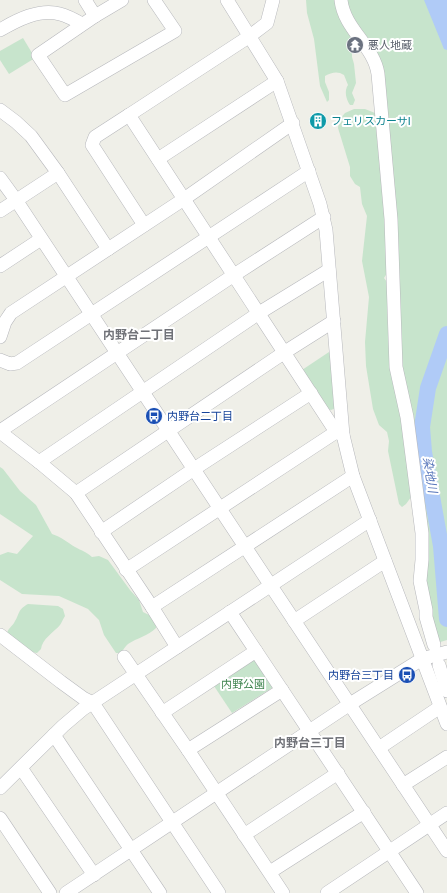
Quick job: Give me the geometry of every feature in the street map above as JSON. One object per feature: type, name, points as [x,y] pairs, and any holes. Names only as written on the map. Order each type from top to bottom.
[{"type":"street","points":[[85,0],[95,16]]},
{"type":"street","points":[[122,0],[82,24],[38,54],[65,95],[176,31],[154,0]]},
{"type":"street","points":[[227,0],[277,81],[293,123],[324,217],[341,415],[339,434]]},
{"type":"street","points":[[144,225],[92,145],[95,137],[250,36],[267,23],[273,0]]},
{"type":"street","points":[[342,0],[345,15],[353,31],[373,59],[378,74],[391,219],[396,367],[407,417],[422,533],[420,581],[426,617],[441,654],[447,691]]},
{"type":"street","points":[[0,30],[11,23],[33,14],[51,12],[58,13],[82,24]]},
{"type":"street","points":[[158,159],[277,81]]},
{"type":"street","points":[[0,110],[31,136],[58,173],[108,248]]},
{"type":"street","points":[[129,116],[285,352],[311,394],[339,434],[353,476],[447,724]]},
{"type":"street","points":[[0,337],[3,321],[11,313],[184,199],[293,123]]},
{"type":"street","points":[[0,360],[10,364],[17,363],[309,171]]},
{"type":"street","points":[[0,211],[58,173]]},
{"type":"street","points":[[0,178],[447,851]]},
{"type":"street","points":[[177,647],[76,493],[0,432],[116,353],[324,217]]},
{"type":"street","points":[[0,266],[41,239]]},
{"type":"street","points":[[39,462],[142,390],[259,313],[329,270]]},
{"type":"street","points":[[76,493],[285,352],[334,321]]},
{"type":"street","points":[[101,532],[194,469],[311,394]]},
{"type":"street","points":[[321,409],[327,413],[341,415]]},
{"type":"street","points":[[126,570],[339,434]]},
{"type":"street","points":[[152,607],[244,545],[353,476]]},
{"type":"street","points":[[0,788],[83,709],[370,520]]},
{"type":"street","points":[[294,621],[385,561]]},
{"type":"street","points":[[230,612],[364,812],[414,892]]},
{"type":"street","points":[[0,635],[61,682],[83,698],[93,703],[219,893]]},
{"type":"street","points":[[162,713],[256,651]]},
{"type":"street","points":[[66,893],[350,704],[422,659],[441,654]]},
{"type":"street","points":[[124,657],[283,893]]},
{"type":"street","points":[[188,750],[282,690]]},
{"type":"street","points":[[379,748],[440,707]]},
{"type":"street","points":[[54,735],[159,893]]},
{"type":"street","points":[[403,785],[447,757]]},
{"type":"street","points":[[21,768],[94,875]]},
{"type":"street","points":[[244,835],[338,773]]},
{"type":"street","points":[[270,872],[364,812]]},
{"type":"street","points":[[327,893],[447,813]]},
{"type":"street","points":[[0,818],[50,893]]},
{"type":"green space","points":[[306,0],[336,0],[352,36],[352,57],[356,83],[352,93],[355,100],[353,105],[350,105],[347,98],[346,90],[348,85],[344,75],[337,73],[325,76],[325,82],[329,92],[329,100],[327,102],[320,86],[314,39],[307,13]]},
{"type":"green space","points":[[346,0],[447,0],[447,640],[437,643],[429,613],[400,365],[385,84],[358,30]]},
{"type":"green space","points":[[23,38],[35,58],[9,74],[0,60],[0,51]]},
{"type":"green space","points":[[354,109],[365,109],[375,113],[389,270],[384,278],[387,282],[388,333],[391,365],[403,418],[414,493],[402,507],[399,504],[388,451],[389,441],[387,432],[379,425],[373,409],[366,366],[365,342],[369,297],[362,261],[367,216],[362,204],[360,187],[355,184],[350,176],[350,167],[338,128],[339,120],[345,113]]},
{"type":"green space","points":[[332,350],[336,408],[331,410],[328,409],[302,370]]},
{"type":"green space","points":[[0,467],[20,491],[36,505],[52,534],[92,557],[99,556],[108,560],[139,600],[143,612],[151,616],[156,621],[156,628],[150,633],[128,644],[120,653],[116,653],[104,635],[99,620],[88,609],[59,596],[22,594],[0,580],[0,555],[8,552],[17,554],[33,536],[0,514]]},
{"type":"green space","points":[[28,604],[58,606],[63,609],[65,616],[60,625],[46,639],[41,649],[37,653],[31,652],[6,635],[16,620],[20,610]]},
{"type":"green space","name":"内野公園","points":[[255,655],[275,686],[232,713],[212,683]]},
{"type":"water","points":[[424,0],[447,0],[447,50],[444,49]]},
{"type":"waterway","name":"染地川","points":[[447,334],[428,388],[422,427],[424,452],[441,546],[447,619]]},
{"type":"place","name":"悪人地蔵","points":[[355,45]]},
{"type":"place","name":"フェリスカーサⅠ","points":[[318,121]]},
{"type":"place","name":"内野台二丁目","points":[[154,416]]},
{"type":"place","name":"内野台三丁目","points":[[407,675]]},
{"type":"district","name":"内野台二丁目","points":[[139,335]]},
{"type":"district","name":"内野台三丁目","points":[[310,743]]}]
